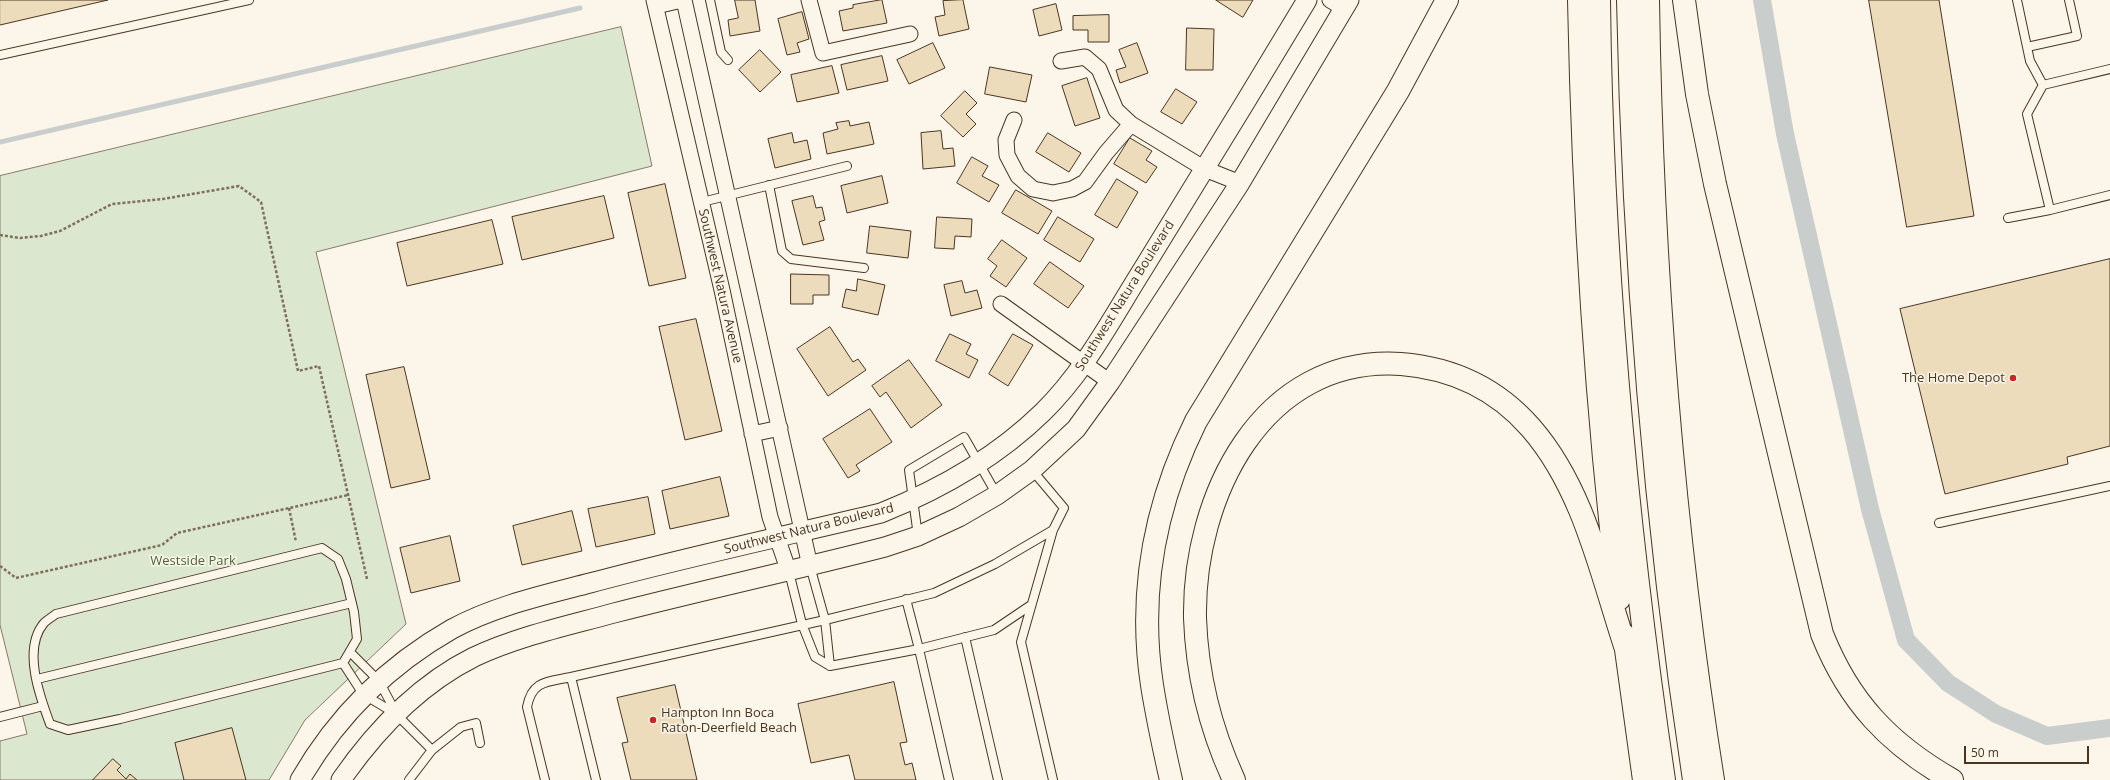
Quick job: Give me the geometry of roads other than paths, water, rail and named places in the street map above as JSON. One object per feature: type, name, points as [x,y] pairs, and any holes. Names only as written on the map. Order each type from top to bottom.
[{"type":"highway","points":[[1172,780],[1152,684],[1147,632],[1151,561],[1160,514],[1168,486],[1196,421],[1398,91],[1447,0]]},
{"type":"highway","points":[[1579,0],[1586,206],[1594,335],[1606,479],[1626,649],[1644,780]]},
{"type":"highway","points":[[1599,0],[1605,189],[1616,370],[1640,605],[1664,780]]},
{"type":"highway","points":[[1628,0],[1634,188],[1646,373],[1662,541],[1694,780]]},
{"type":"highway","points":[[1648,0],[1654,198],[1667,395],[1687,584],[1714,780]]},
{"type":"highway","points":[[1684,0],[1696,87],[1715,184],[1822,634],[1838,669],[1868,715],[1907,752],[1952,780]]},
{"type":"highway","points":[[1234,780],[1213,728],[1198,664],[1195,616],[1199,570],[1208,523],[1223,479],[1237,452],[1257,424],[1283,400],[1297,391],[1341,371],[1373,365],[1393,364],[1442,370],[1474,383],[1490,392],[1517,413],[1541,441],[1572,493],[1586,527],[1626,649]]},
{"type":"street","points":[[655,3],[683,0]]},
{"type":"street","name":"Southwest Natura Avenue","points":[[683,0],[804,532],[810,566]]},
{"type":"street","points":[[809,0],[823,53],[910,34]]},
{"type":"street","name":"Southwest Natura Boulevard","points":[[300,780],[327,738],[345,714],[363,694],[433,641],[451,629],[478,616],[524,600],[634,571],[882,513],[914,500],[950,482],[978,463],[1043,412],[1084,364],[1205,169],[1307,0]]},
{"type":"street","name":"Southwest Natura Avenue","points":[[655,3],[702,202],[770,517],[789,572]]},
{"type":"street","points":[[341,780],[372,739],[396,714],[446,674],[474,658],[521,638],[675,597],[789,572],[885,548],[918,536],[959,518],[997,495],[1032,470],[1076,428],[1110,382],[1240,183],[1342,3]]},
{"type":"street","points":[[1061,61],[1085,57],[1099,69],[1116,110],[1131,124],[1205,169],[1240,183]]},
{"type":"street","points":[[1014,120],[1006,140],[1008,155],[1018,176],[1033,189],[1053,193],[1072,189],[1085,182],[1106,153],[1131,124]]},
{"type":"street","points":[[1001,304],[1110,382]]},
{"type":"street","points":[[752,434],[780,428]]},
{"type":"lane","points":[[0,55],[249,0]]},
{"type":"lane","points":[[710,0],[721,52],[728,60]]},
{"type":"lane","points":[[2017,0],[2030,61],[2043,84]]},
{"type":"lane","points":[[2027,47],[2077,36],[2069,0]]},
{"type":"lane","points":[[2050,210],[2027,114],[2043,84],[2110,69]]},
{"type":"lane","points":[[702,202],[847,166]]},
{"type":"lane","points":[[769,185],[782,251],[791,258],[864,268]]},
{"type":"lane","points":[[2008,218],[2050,210],[2110,195]]},
{"type":"lane","points":[[918,536],[909,470],[964,437],[997,495]]},
{"type":"lane","points":[[1032,470],[1064,508],[1053,530],[1021,642],[1053,780]]},
{"type":"lane","points":[[1939,523],[2110,486]]},
{"type":"lane","points":[[545,780],[527,707],[529,695],[539,683],[825,620],[934,593],[960,582],[1024,548],[1053,530]]},
{"type":"lane","points":[[322,548],[338,559],[346,579],[352,603],[357,639],[343,664],[120,719],[68,730],[50,724],[43,706],[33,662],[35,642],[43,624],[56,614],[322,548]]},
{"type":"lane","points":[[810,566],[825,620],[830,666]]},
{"type":"lane","points":[[789,572],[802,624],[815,657],[830,666],[919,649],[994,630],[1031,605]]},
{"type":"lane","points":[[906,599],[949,780]]},
{"type":"lane","points":[[37,679],[352,603]]},
{"type":"lane","points":[[965,637],[998,780]]},
{"type":"lane","points":[[350,652],[379,681],[396,714]]},
{"type":"lane","points":[[343,664],[363,694],[396,714],[432,750]]},
{"type":"lane","points":[[571,677],[596,780]]},
{"type":"lane","points":[[0,717],[43,706]]},
{"type":"lane","points":[[409,780],[432,750],[461,727],[476,723],[480,742]]},
{"type":"waterway","points":[[1762,0],[1785,134],[1870,509],[1906,640],[1948,683],[1996,714],[2047,736],[2110,728]]},
{"type":"waterway","points":[[0,142],[580,8]]},
{"type":"place","name":"The Home Depot","points":[[2013,378]]},
{"type":"place","name":"Hampton Inn Boca Raton-Deerfield Beach","points":[[653,720]]},
{"type":"park label","name":"Westside Park","points":[[193,561]]}]
